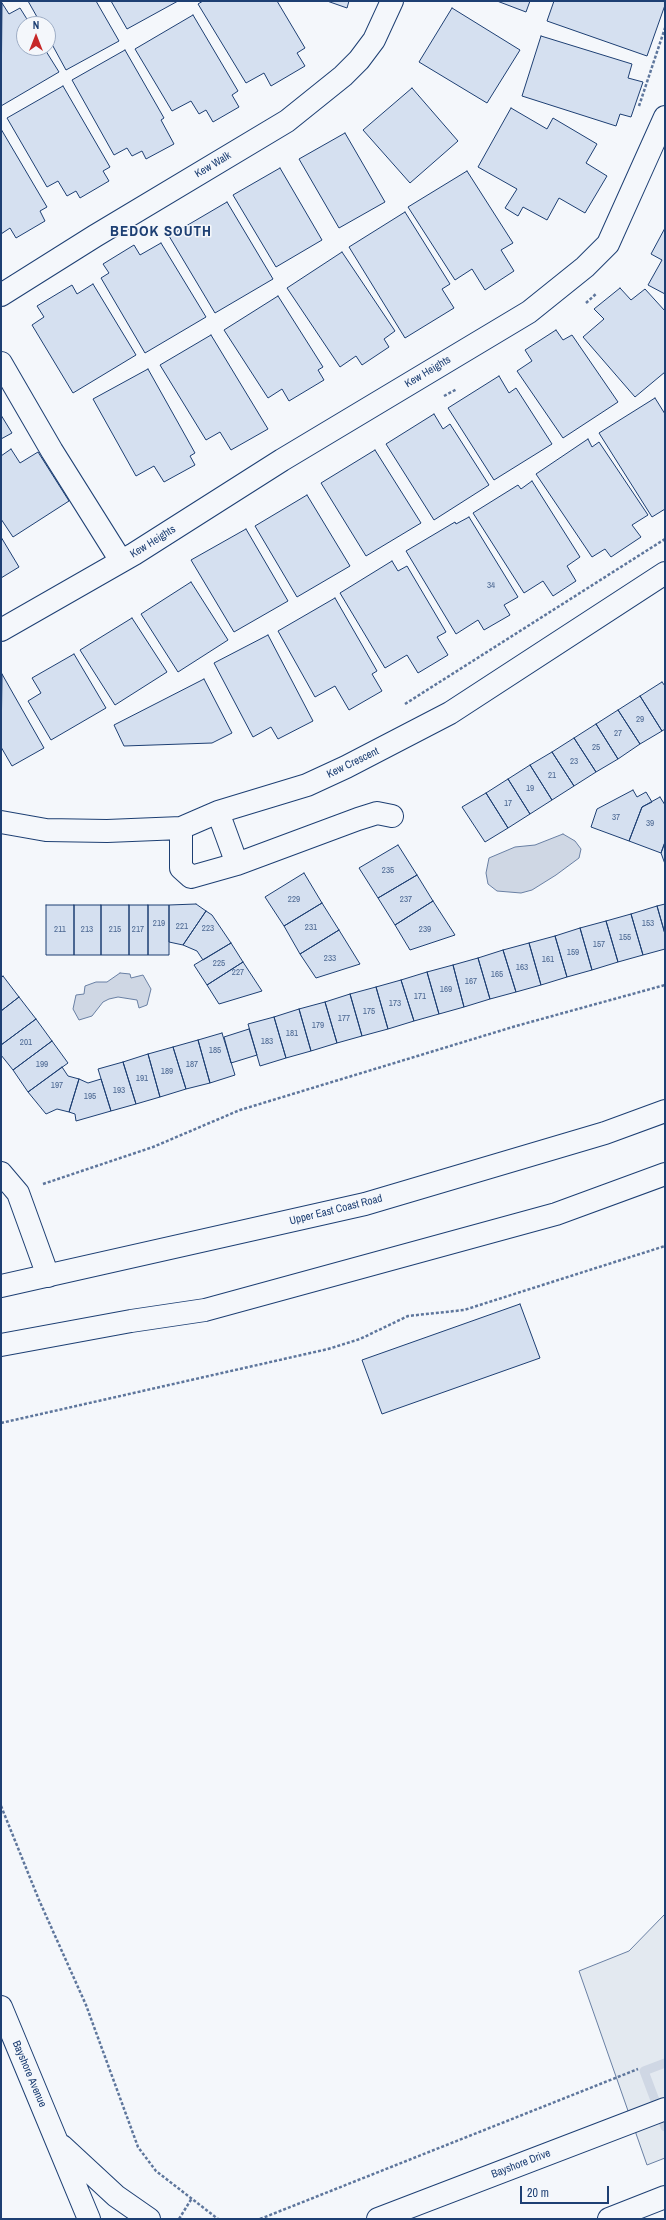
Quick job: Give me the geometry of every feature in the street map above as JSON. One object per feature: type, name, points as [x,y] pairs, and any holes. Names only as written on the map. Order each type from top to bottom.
[{"type":"street","name":"Kew Walk","points":[[1,295],[95,236],[286,121],[343,76],[359,60],[374,40],[392,1]]},
{"type":"street","name":"Kew Heights","points":[[1,630],[122,561],[282,460],[529,312],[585,267],[608,244],[665,117]]},
{"type":"street","name":"Kew Heights","points":[[1,363],[52,451],[122,561]]},
{"type":"street","name":"Kew Crescent","points":[[1,822],[46,830],[107,831],[181,828],[218,812],[307,785],[385,748],[450,712],[665,573]]},
{"type":"street","points":[[218,812],[237,864]]},
{"type":"street","points":[[181,828],[181,868],[186,875],[191,878],[237,864],[377,813],[392,816]]},
{"type":"street","name":"Upper East Coast Road","points":[[1,1286],[365,1204],[605,1132],[665,1111]]},
{"type":"street","points":[[1,1173],[18,1193],[48,1276]]},
{"type":"street","points":[[1,1345],[131,1321],[205,1310],[556,1214],[665,1174]]},
{"type":"street","name":"Bayshore Avenue","points":[[1,2007],[90,2219]]},
{"type":"street","name":"Bayshore Drive","points":[[378,2219],[665,2109]]},
{"type":"street","name":"Bayshore Avenue","points":[[57,2141],[116,2196],[149,2219]]},
{"type":"street","points":[[609,2219],[665,2197]]},
{"type":"path","points":[[636,113],[665,28]]},
{"type":"path","points":[[401,707],[665,538]]},
{"type":"path","points":[[18,1193],[154,1147],[240,1110],[516,1026],[665,985]]},
{"type":"path","points":[[1,1423],[328,1349],[360,1339],[408,1316],[464,1310],[665,1246]]},
{"type":"path","points":[[1,1806],[39,1900],[86,2005],[138,2147],[156,2171],[218,2219]]},
{"type":"path","points":[[260,2219],[638,2070]]},
{"type":"path","points":[[179,2219],[192,2198]]},
{"type":"shaded area","points":[[563,834],[575,841],[581,849],[579,858],[556,875],[532,890],[521,893],[497,891],[488,884],[486,873],[489,858],[515,847],[535,845]]},
{"type":"shaded area","points":[[120,973],[130,974],[131,978],[143,975],[151,989],[147,1005],[139,1008],[137,1000],[118,997],[103,1002],[92,1016],[79,1020],[73,1009],[76,995],[84,994],[85,986],[96,982],[107,982]]},
{"type":"shaded area","points":[[665,1914],[665,2158],[647,2165],[579,1971],[629,1951]]},
{"type":"building","points":[[28,1],[96,1],[119,41],[66,70],[56,52],[56,16],[36,16]]},
{"type":"building","points":[[111,1],[178,1],[127,29]]},
{"type":"building","points":[[203,1],[277,1],[305,48],[297,53],[305,66],[271,86],[264,73],[246,83],[198,4]]},
{"type":"building","points":[[327,1],[349,1],[347,8]]},
{"type":"building","points":[[497,1],[530,1],[526,12]]},
{"type":"building","points":[[554,1],[662,1],[665,2],[665,5],[647,56],[547,21]]},
{"type":"building","points":[[2,3],[9,14],[20,8],[25,16],[16,16],[16,56],[49,56],[59,72],[1,106]]},
{"type":"building","points":[[452,8],[520,50],[487,103],[419,62]]},
{"type":"building","points":[[193,15],[238,91],[232,95],[239,107],[213,122],[206,110],[199,114],[191,101],[172,111],[135,49]]},
{"type":"building","points":[[541,36],[632,64],[628,78],[643,82],[631,117],[620,114],[616,126],[522,96]]},
{"type":"building","points":[[125,50],[164,118],[161,120],[174,144],[146,159],[142,151],[132,156],[127,148],[114,155],[72,80]]},
{"type":"building","points":[[63,86],[110,167],[103,171],[109,181],[80,198],[76,191],[67,196],[58,181],[47,187],[7,118]]},
{"type":"building","points":[[412,88],[458,141],[410,183],[363,130]]},
{"type":"building","points":[[511,108],[547,129],[553,118],[597,144],[586,163],[607,176],[585,213],[559,198],[547,220],[523,207],[518,216],[505,208],[517,189],[478,167]]},
{"type":"building","points":[[1,129],[47,207],[40,211],[45,221],[16,238],[10,228],[1,234]]},
{"type":"building","points":[[345,133],[385,202],[339,228],[299,159]]},
{"type":"building","points":[[280,168],[322,240],[276,267],[233,195]]},
{"type":"building","points":[[467,171],[513,243],[501,250],[514,271],[485,290],[472,269],[455,280],[408,207]]},
{"type":"building","points":[[227,202],[273,279],[215,313],[169,236]]},
{"type":"building","points":[[405,212],[450,284],[442,289],[454,308],[405,338],[349,247]]},
{"type":"building","points":[[665,228],[665,294],[648,285],[662,260],[651,254]]},
{"type":"building","points":[[161,243],[206,317],[145,353],[101,278],[109,273],[103,264],[134,245],[140,255]]},
{"type":"building","points":[[342,252],[395,331],[384,339],[389,347],[362,365],[356,356],[340,367],[287,288]]},
{"type":"building","points":[[93,284],[136,355],[73,393],[32,325],[44,317],[37,306],[72,285],[77,294]]},
{"type":"building","points":[[620,288],[631,300],[645,289],[665,311],[665,372],[635,397],[583,337],[604,319],[594,309]]},
{"type":"building","points":[[278,296],[323,367],[318,370],[324,380],[289,401],[282,389],[268,398],[224,330]]},
{"type":"building","points":[[556,330],[563,340],[572,335],[618,402],[563,438],[517,371],[532,361],[525,350]]},
{"type":"building","points":[[211,335],[268,429],[231,450],[220,432],[206,440],[160,365]]},
{"type":"building","points":[[148,369],[195,453],[190,456],[195,465],[164,482],[154,466],[136,476],[93,399]]},
{"type":"building","points":[[499,376],[509,393],[516,388],[552,444],[494,480],[448,408]]},
{"type":"building","points":[[655,398],[665,414],[665,509],[652,517],[599,433]]},
{"type":"building","points":[[434,414],[443,429],[450,424],[489,485],[434,520],[386,444]]},
{"type":"building","points":[[1,415],[12,433],[1,439]]},
{"type":"building","points":[[588,439],[592,447],[599,442],[648,515],[632,525],[641,537],[611,557],[605,549],[592,557],[536,474]]},
{"type":"building","points":[[11,449],[20,463],[38,452],[69,501],[13,537],[1,519],[1,456]]},
{"type":"building","points":[[375,450],[421,523],[366,556],[321,483]]},
{"type":"building","points":[[532,481],[580,557],[567,566],[576,581],[553,596],[543,581],[524,593],[473,513],[518,485],[521,489]]},
{"type":"building","points":[[307,495],[350,566],[297,597],[255,526]]},
{"type":"building","points":[[469,517],[518,597],[504,605],[510,615],[484,630],[478,620],[456,634],[406,551],[455,522],[456,524]]},
{"type":"building","points":[[246,529],[288,601],[234,632],[191,560]]},
{"type":"building","points":[[1,537],[19,567],[1,578]]},
{"type":"building","points":[[392,561],[398,571],[407,566],[446,632],[437,637],[448,655],[418,673],[407,655],[385,668],[340,593]]},
{"type":"building","points":[[191,582],[228,640],[178,672],[141,614]]},
{"type":"building","points":[[335,598],[377,671],[372,674],[382,691],[349,710],[335,686],[315,697],[278,631]]},
{"type":"building","points":[[132,618],[167,672],[115,705],[80,650]]},
{"type":"building","points":[[268,635],[313,721],[278,739],[271,727],[253,737],[214,663]]},
{"type":"building","points":[[74,654],[106,708],[51,740],[28,701],[41,693],[32,678]]},
{"type":"building","points":[[2,674],[44,748],[12,766],[1,747]]},
{"type":"building","points":[[204,679],[232,733],[212,743],[124,746],[114,725]]},
{"type":"building","points":[[662,682],[665,686],[665,729],[662,731],[640,696]]},
{"type":"building","points":[[640,696],[662,731],[640,744],[618,710]]},
{"type":"building","points":[[618,710],[640,744],[618,759],[596,724]]},
{"type":"building","points":[[596,724],[618,759],[596,772],[574,738]]},
{"type":"building","points":[[574,738],[596,772],[574,786],[552,752]]},
{"type":"building","points":[[552,752],[574,786],[552,800],[530,765]]},
{"type":"building","points":[[530,765],[552,800],[530,814],[508,779]]},
{"type":"building","points":[[508,779],[530,814],[508,828],[486,793]]},
{"type":"building","points":[[633,790],[637,797],[646,792],[652,802],[642,807],[629,841],[591,827],[597,809]]},
{"type":"building","points":[[486,793],[508,828],[485,842],[462,807]]},
{"type":"building","points":[[660,797],[665,805],[665,842],[661,853],[629,841],[642,807]]},
{"type":"building","points":[[665,842],[665,864],[661,853]]},
{"type":"building","points":[[398,845],[417,875],[378,898],[359,868]]},
{"type":"building","points":[[304,873],[322,903],[284,926],[265,897]]},
{"type":"building","points":[[417,875],[433,901],[395,925],[378,898]]},
{"type":"building","points":[[433,901],[455,935],[410,950],[395,925]]},
{"type":"building","points":[[322,903],[339,930],[300,954],[284,926]]},
{"type":"building","points":[[196,904],[206,911],[183,945],[169,942],[169,905]]},
{"type":"building","points":[[665,904],[665,934],[657,906]]},
{"type":"building","points":[[46,905],[74,905],[74,955],[46,955]]},
{"type":"building","points":[[74,905],[101,905],[101,955],[74,955]]},
{"type":"building","points":[[101,905],[129,905],[129,955],[101,955]]},
{"type":"building","points":[[129,905],[148,905],[148,955],[129,955]]},
{"type":"building","points":[[148,905],[169,905],[169,955],[148,955]]},
{"type":"building","points":[[657,906],[665,934],[665,949],[643,955],[631,914]]},
{"type":"building","points":[[206,911],[212,915],[231,943],[203,960],[197,951],[183,945]]},
{"type":"building","points":[[631,914],[643,955],[618,962],[606,921]]},
{"type":"building","points":[[606,921],[618,962],[592,970],[580,928]]},
{"type":"building","points":[[580,928],[592,970],[567,977],[555,936]]},
{"type":"building","points":[[339,930],[360,964],[316,978],[300,954]]},
{"type":"building","points":[[555,936],[567,977],[541,985],[529,943]]},
{"type":"building","points":[[231,943],[243,962],[207,985],[194,965]]},
{"type":"building","points":[[529,943],[541,985],[516,992],[503,950]]},
{"type":"building","points":[[503,950],[516,992],[490,999],[478,958]]},
{"type":"building","points":[[478,958],[490,999],[464,1007],[453,965]]},
{"type":"building","points":[[243,962],[262,991],[219,1004],[207,985]]},
{"type":"building","points":[[453,965],[464,1007],[439,1014],[427,972]]},
{"type":"building","points":[[427,972],[439,1014],[414,1021],[401,980]]},
{"type":"building","points":[[3,976],[19,997],[1,1011],[1,978]]},
{"type":"building","points":[[401,980],[414,1021],[388,1029],[376,987]]},
{"type":"building","points":[[376,987],[388,1029],[362,1036],[350,994]]},
{"type":"building","points":[[350,994],[362,1036],[337,1043],[325,1002]]},
{"type":"building","points":[[19,997],[36,1019],[1,1045],[1,1011]]},
{"type":"building","points":[[325,1002],[337,1043],[311,1051],[299,1009]]},
{"type":"building","points":[[299,1009],[311,1051],[286,1058],[274,1017]]},
{"type":"building","points":[[274,1017],[286,1058],[260,1066],[248,1024]]},
{"type":"building","points":[[36,1019],[52,1041],[13,1070],[1,1055],[1,1045]]},
{"type":"building","points":[[249,1029],[257,1055],[231,1063],[224,1037]]},
{"type":"building","points":[[222,1033],[235,1075],[210,1083],[198,1040]]},
{"type":"building","points":[[198,1040],[210,1083],[186,1089],[173,1047]]},
{"type":"building","points":[[52,1041],[68,1063],[28,1092],[13,1070]]},
{"type":"building","points":[[173,1047],[186,1089],[160,1097],[148,1054]]},
{"type":"building","points":[[148,1054],[160,1097],[136,1104],[123,1062]]},
{"type":"building","points":[[123,1062],[136,1104],[111,1111],[98,1069]]},
{"type":"building","points":[[62,1067],[68,1076],[79,1079],[69,1112],[57,1109],[46,1114],[28,1092]]},
{"type":"building","points":[[79,1079],[88,1083],[101,1079],[111,1111],[76,1121],[75,1114],[69,1112]]},
{"type":"building","points":[[520,1304],[540,1358],[382,1414],[362,1360]]},
{"type":"waterway","points":[[665,2063],[644,2071],[665,2127]]},
{"type":"district","name":"BEDOK SOUTH","points":[[161,232]]}]
